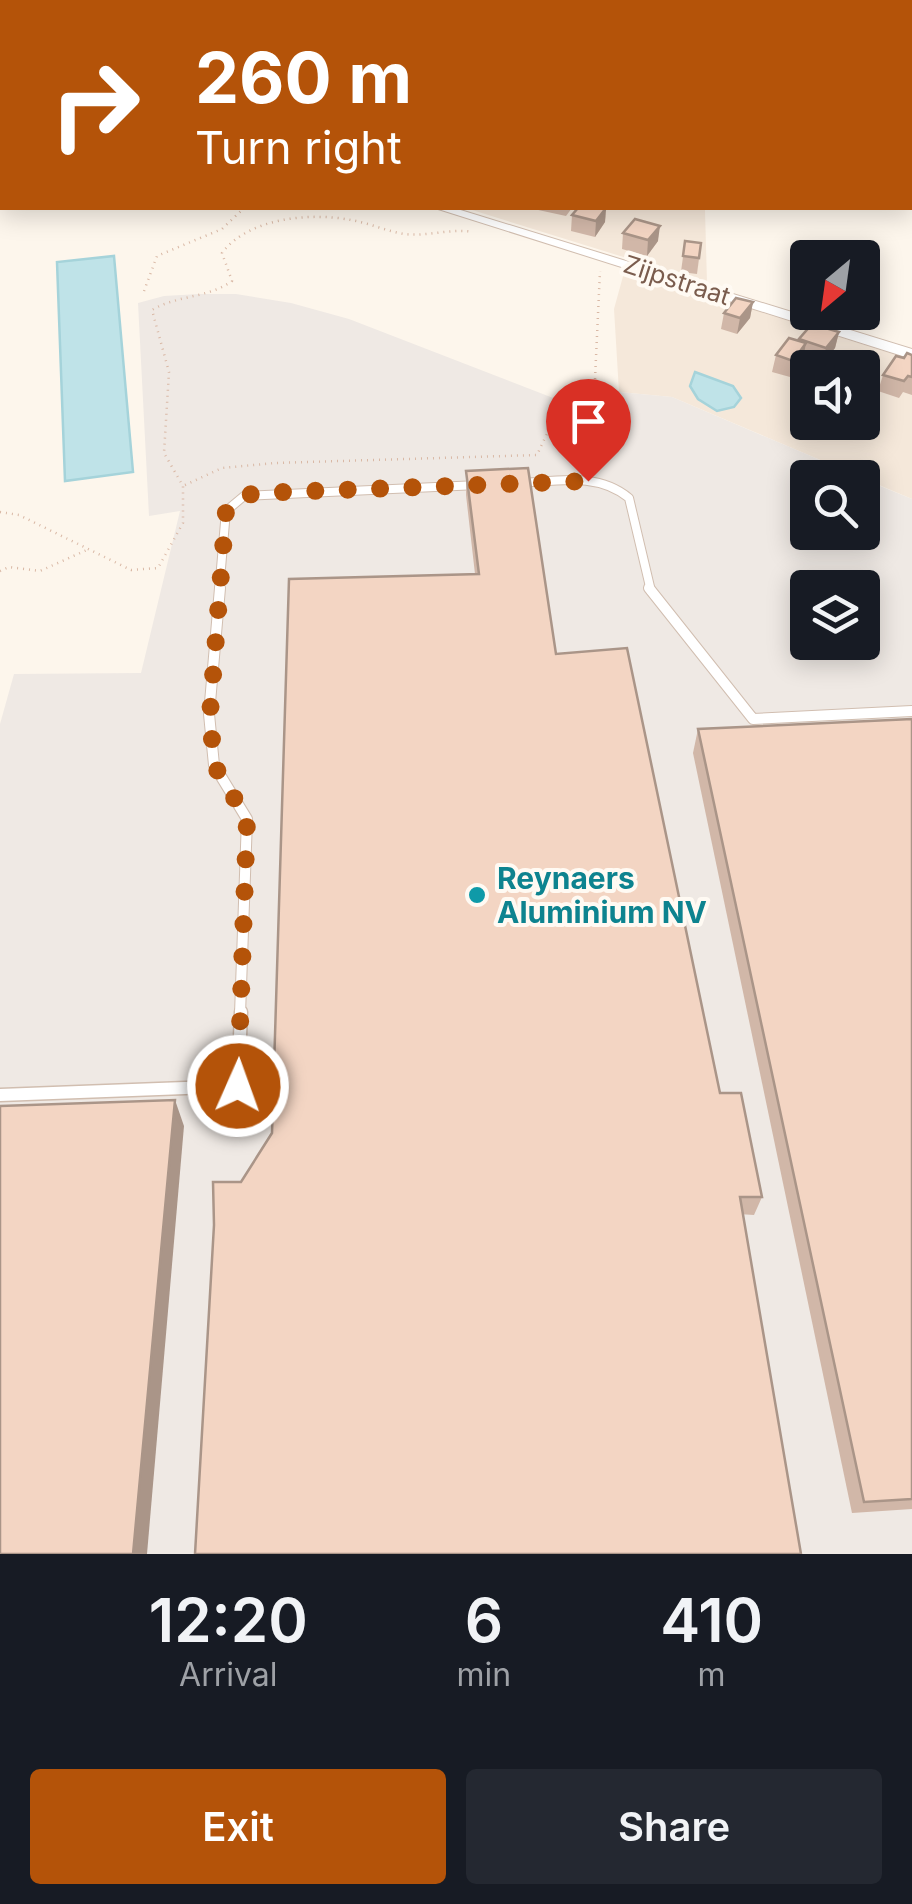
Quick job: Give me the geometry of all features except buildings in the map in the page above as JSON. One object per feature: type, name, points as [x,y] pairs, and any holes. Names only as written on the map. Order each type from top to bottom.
[{"type":"street","name":"Zijpstraat","points":[[449,210],[912,354]]},
{"type":"lane","points":[[510,484],[588,481],[608,482],[620,488],[628,498],[648,587],[752,719],[912,711]]},
{"type":"lane","points":[[0,1095],[238,1086],[247,819],[214,765],[210,714],[226,511],[244,496],[256,493],[490,484]]},
{"type":"path","points":[[144,291],[157,256],[222,229],[242,210]]},
{"type":"path","points":[[0,512],[19,515],[130,570],[158,568],[184,523],[183,486],[164,453],[169,372],[152,310],[166,299],[224,289],[232,281],[222,253],[235,236],[256,228],[348,219],[404,234],[428,235],[453,227],[476,233]]},
{"type":"path","points":[[183,486],[222,468],[276,463],[537,455],[557,412],[581,401],[595,379],[600,275],[607,258]]},
{"type":"path","points":[[590,269],[600,275]]},
{"type":"path","points":[[0,571],[9,567],[40,571],[89,548]]},
{"type":"shaded area","points":[[472,210],[705,210],[707,283]]},
{"type":"shaded area","points":[[625,269],[790,321],[790,330],[817,330],[912,360],[912,499],[880,485],[880,460],[820,460],[672,397],[619,392],[614,309]]},
{"type":"shaded area","points":[[236,294],[291,303],[349,319],[592,413],[619,392],[672,397],[820,460],[790,460],[790,550],[880,550],[880,486],[912,499],[912,1554],[0,1554],[0,724],[14,674],[141,673],[180,511],[149,516],[138,303],[164,296]]},
{"type":"water","points":[[114,256],[133,472],[65,481],[57,262]]},
{"type":"water","points":[[695,372],[733,386],[741,398],[734,407],[717,411],[698,399],[690,386]]},
{"type":"place","name":"Reynaers Aluminium NV","points":[[477,895]]},
{"type":"route","points":[[238,1086],[247,819],[214,765],[210,714],[226,511],[244,496],[256,493],[588,481]]}]
